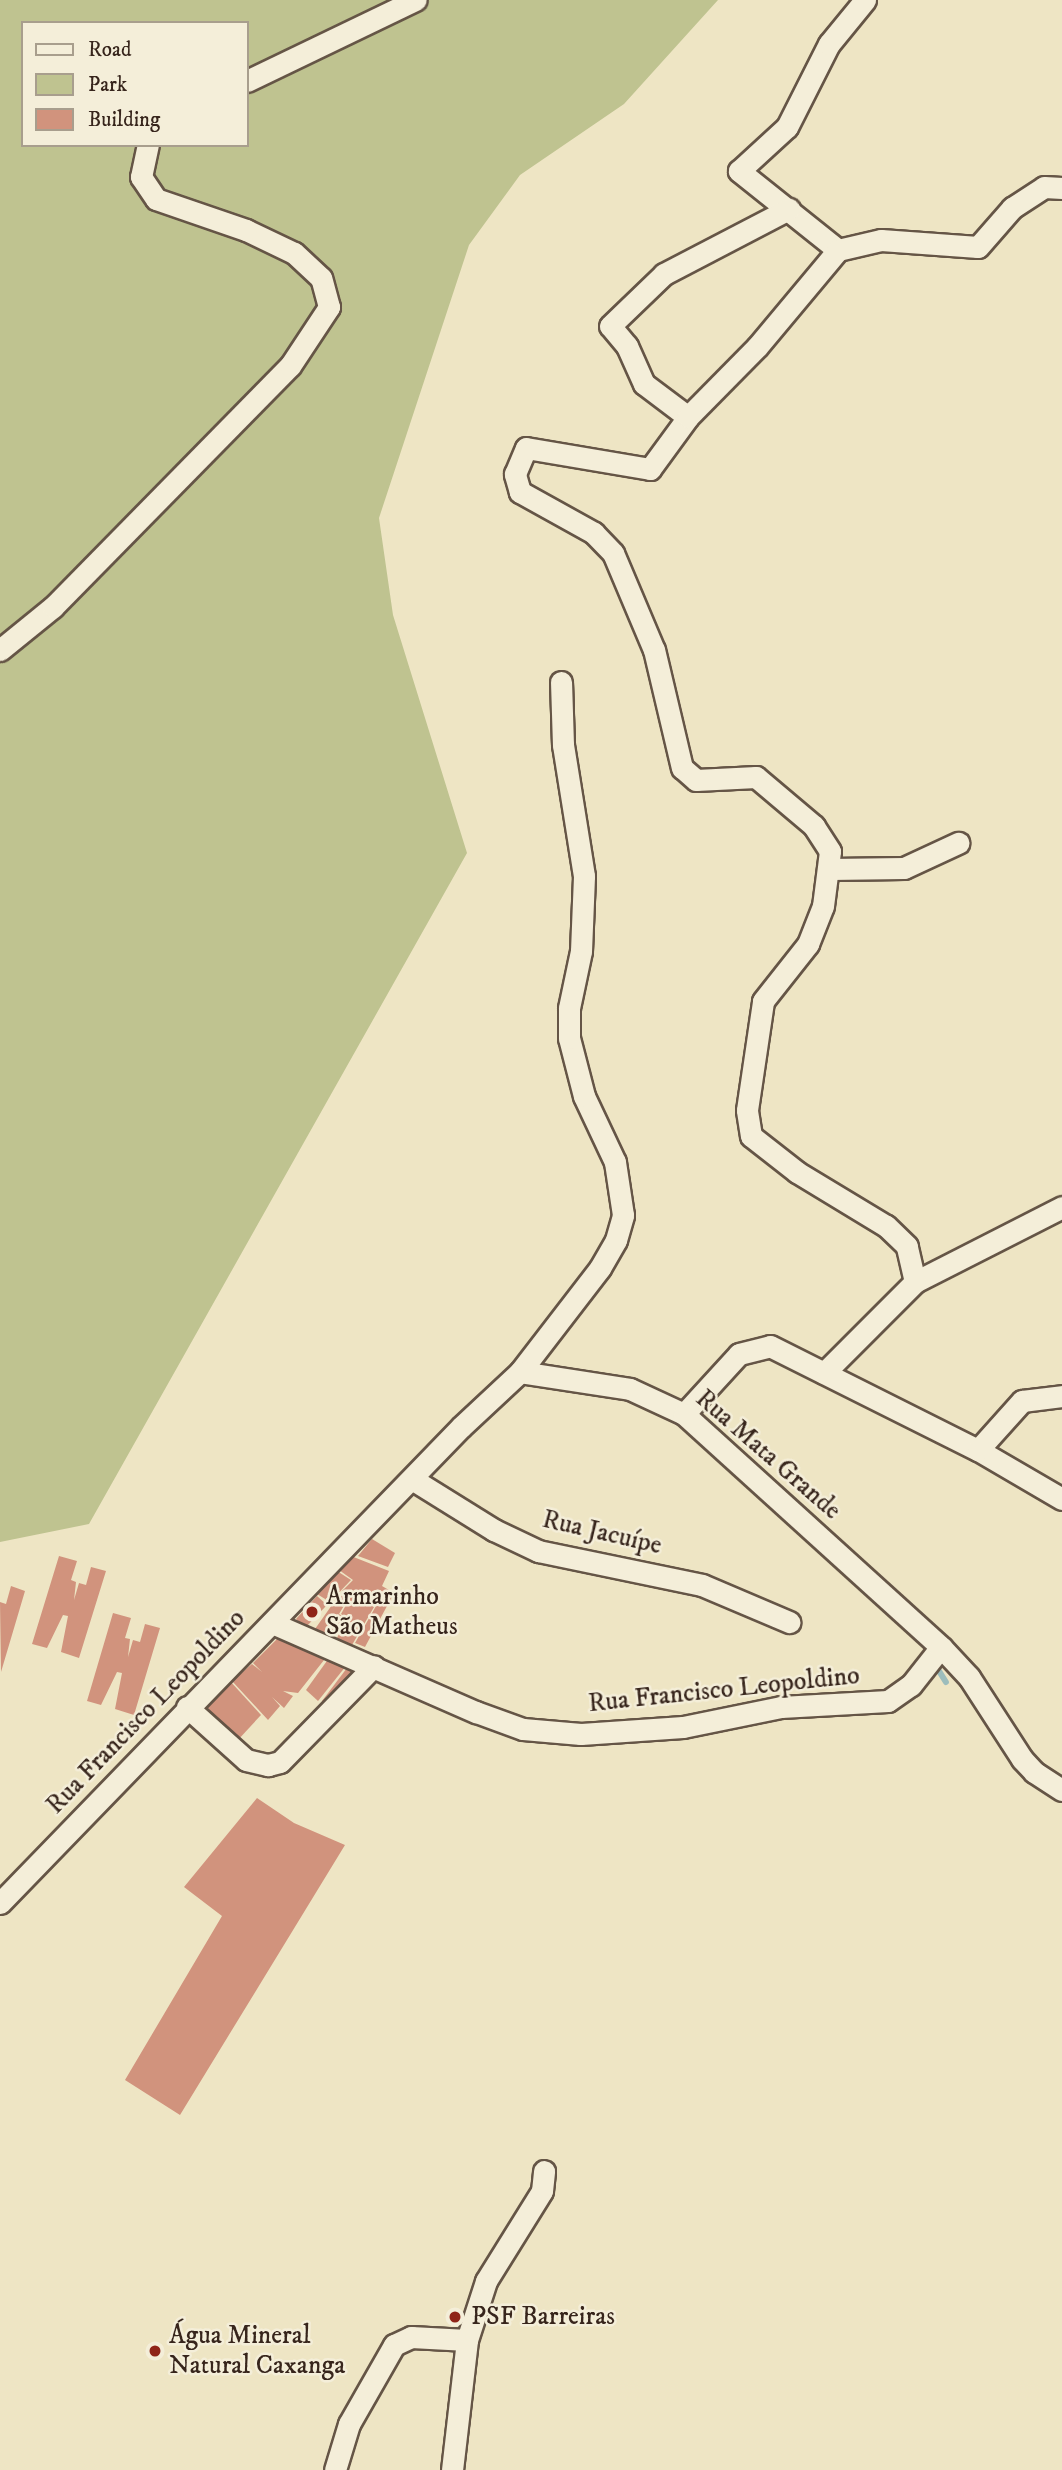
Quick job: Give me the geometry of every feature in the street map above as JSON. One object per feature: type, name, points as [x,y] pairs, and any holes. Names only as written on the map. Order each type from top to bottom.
[{"type":"street","points":[[248,81],[415,0]]},
{"type":"street","points":[[838,250],[739,171],[787,127],[829,44],[865,0]]},
{"type":"street","points":[[0,650],[53,607],[290,366],[329,307],[321,278],[293,253],[247,230],[156,199],[141,177],[148,147]]},
{"type":"street","points":[[915,1282],[907,1246],[886,1226],[797,1172],[751,1136],[747,1110],[763,1001],[808,944],[830,869],[830,851],[814,826],[756,777],[696,780],[682,768],[654,650],[613,553],[594,533],[520,492],[515,474],[526,447],[650,469],[688,417],[757,347],[838,250],[893,240],[978,247],[1012,208],[1044,187],[1061,185]]},
{"type":"street","points":[[688,417],[644,384],[627,346],[610,326],[664,274],[789,209]]},
{"type":"street","points":[[272,1623],[520,1372],[600,1268],[616,1240],[623,1215],[622,1188],[615,1162],[584,1096],[569,1038],[569,1008],[581,951],[584,876],[563,745],[561,682]]},
{"type":"street","points":[[830,869],[904,868],[958,843]]},
{"type":"street","points":[[824,1373],[915,1282],[1062,1207]]},
{"type":"street","points":[[684,1415],[739,1354],[770,1346],[978,1450],[1062,1499]]},
{"type":"street","name":"Rua Mata Grande","points":[[520,1372],[630,1389],[684,1415],[941,1647],[969,1677],[1021,1759],[1047,1783],[1062,1790]]},
{"type":"street","points":[[978,1450],[1012,1408],[1035,1397],[1062,1396]]},
{"type":"street","name":"Rua Jacuípe","points":[[412,1479],[494,1530],[538,1551],[702,1586],[789,1622]]},
{"type":"street","name":"Rua Francisco Leopoldino","points":[[0,1903],[187,1707],[272,1623],[523,1729],[581,1734],[696,1725],[781,1707],[888,1700],[911,1685],[941,1647]]},
{"type":"street","points":[[187,1707],[246,1759],[268,1765],[280,1762],[374,1666]]},
{"type":"street","points":[[452,2470],[467,2340],[486,2281],[542,2191],[544,2171]]},
{"type":"street","points":[[335,2470],[349,2424],[394,2345],[411,2337],[467,2340]]},
{"type":"green space","points":[[0,0],[718,0],[624,104],[520,175],[469,245],[379,518],[393,615],[467,853],[89,1524],[0,1542]]},
{"type":"building","points":[[372,1539],[395,1553],[388,1567],[358,1556]]},
{"type":"building","points":[[59,1556],[77,1561],[71,1580],[76,1582],[74,1600],[79,1583],[86,1585],[91,1567],[106,1571],[79,1658],[61,1652],[68,1616],[63,1615],[47,1648],[32,1644]]},
{"type":"building","points":[[351,1556],[389,1571],[382,1586],[394,1593],[365,1647],[355,1643],[376,1606],[342,1591],[353,1580],[339,1570]]},
{"type":"building","points":[[337,1571],[351,1580],[330,1602],[317,1594]]},
{"type":"building","points":[[11,1586],[25,1591],[1,1672],[0,1602],[6,1604]]},
{"type":"building","points":[[339,1595],[348,1599],[339,1614],[345,1618],[333,1638],[315,1629]]},
{"type":"building","name":"Armarinho São Matheus","points":[[317,1596],[327,1605],[305,1628],[296,1619]]},
{"type":"building","points":[[351,1596],[374,1607],[352,1645],[337,1638],[347,1618],[341,1614]]},
{"type":"building","points":[[113,1613],[131,1618],[125,1638],[130,1639],[128,1657],[133,1640],[140,1642],[145,1624],[160,1628],[134,1715],[115,1709],[122,1673],[117,1672],[101,1705],[87,1701]]},
{"type":"building","points":[[287,1637],[328,1655],[298,1693],[283,1691],[293,1696],[284,1708],[272,1697],[280,1706],[268,1720],[232,1681],[252,1664],[262,1672],[253,1663],[278,1638]]},
{"type":"building","points":[[329,1658],[346,1666],[318,1701],[306,1690]]},
{"type":"building","points":[[350,1664],[361,1670],[330,1709],[322,1701]]},
{"type":"building","points":[[230,1681],[261,1715],[237,1741],[202,1708]]},
{"type":"building","points":[[257,1798],[294,1823],[345,1845],[180,2115],[125,2080],[222,1916],[184,1887]]},
{"type":"waterway","points":[[939,1671],[946,1682]]},
{"type":"place","name":"Armarinho São Matheus","points":[[312,1612]]},
{"type":"place","name":"PSF Barreiras","points":[[455,2317]]},
{"type":"place","name":"Água Mineral Natural Caxanga","points":[[155,2351]]}]
